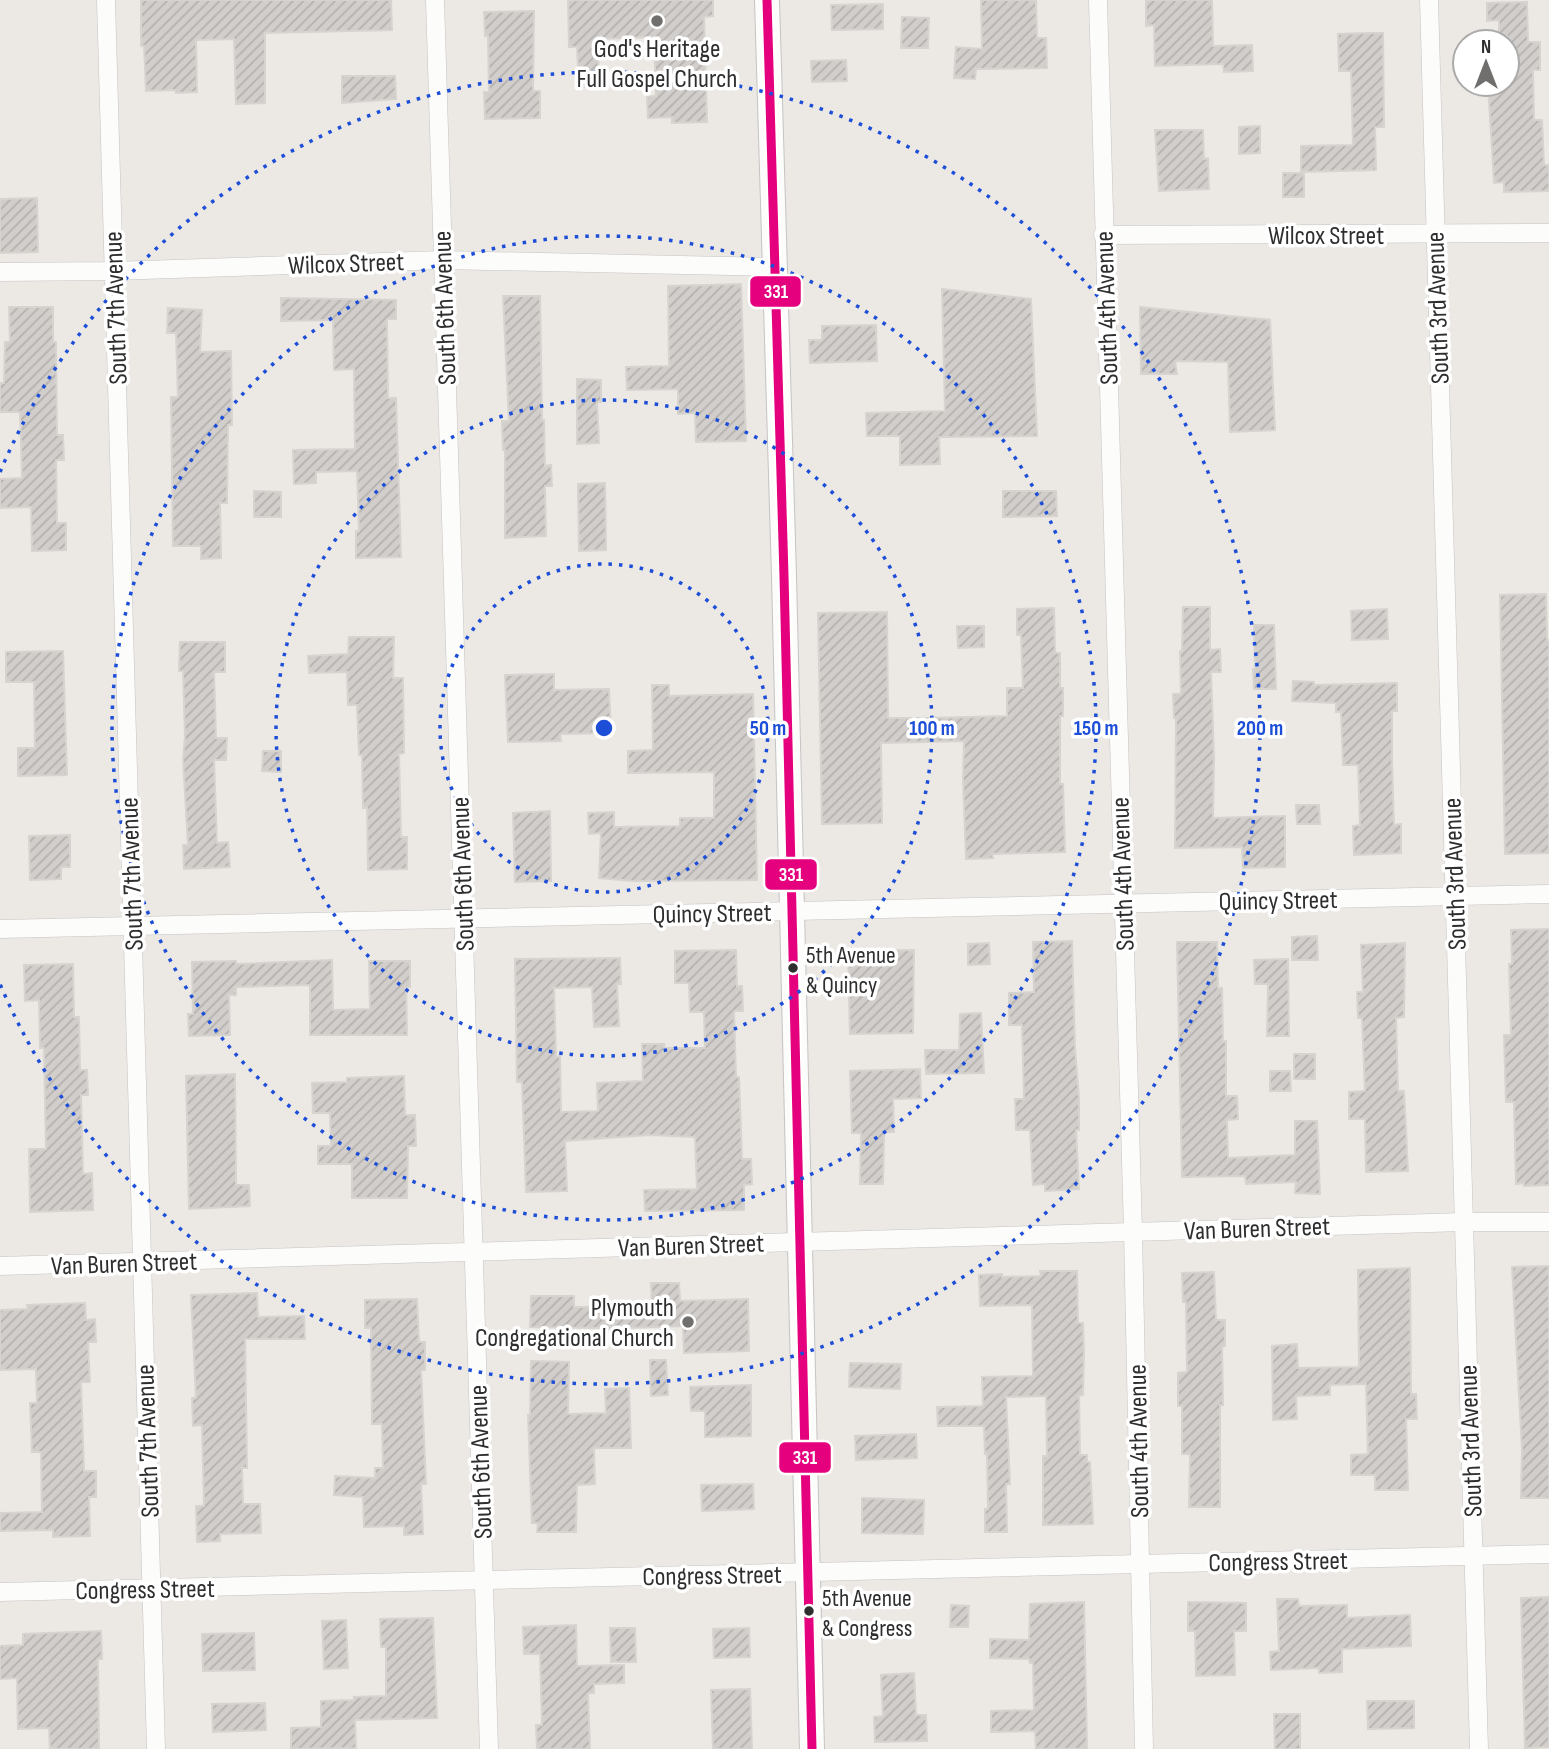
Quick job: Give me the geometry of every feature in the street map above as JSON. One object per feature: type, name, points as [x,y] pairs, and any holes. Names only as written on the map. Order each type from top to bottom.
[{"type":"street","name":"South 7th Avenue","points":[[106,0],[156,1749]]},
{"type":"street","name":"South 6th Avenue","points":[[435,0],[489,1749]]},
{"type":"street","points":[[767,0],[812,1749]]},
{"type":"street","name":"South 4th Avenue","points":[[1098,0],[1133,1232],[1144,1749]]},
{"type":"street","name":"South 3rd Avenue","points":[[1429,0],[1479,1749]]},
{"type":"street","name":"Wilcox Street","points":[[1103,235],[1549,233]]},
{"type":"street","name":"Wilcox Street","points":[[0,272],[443,260],[775,267]]},
{"type":"street","name":"Quincy Street","points":[[0,929],[1549,894]]},
{"type":"street","name":"Van Buren Street","points":[[0,1266],[1464,1222],[1549,1222]]},
{"type":"street","name":"Congress Street","points":[[0,1592],[1549,1554]]},
{"type":"building","points":[[141,0],[391,0],[392,30],[265,33],[265,103],[236,104],[234,39],[196,40],[197,92],[146,91],[144,46],[141,46]]},
{"type":"building","points":[[568,0],[713,0],[713,16],[704,17],[707,122],[672,123],[672,117],[648,118],[647,97],[656,96],[654,37],[598,39],[599,87],[579,87],[577,47],[569,47]]},
{"type":"building","points":[[981,0],[1036,0],[1037,38],[1046,38],[1047,68],[976,69],[975,79],[954,78],[956,47],[982,49]]},
{"type":"building","points":[[1146,0],[1212,0],[1213,46],[1252,45],[1253,71],[1224,72],[1223,64],[1155,66],[1154,25],[1146,26]]},
{"type":"building","points":[[1527,2],[1528,42],[1540,42],[1540,70],[1533,70],[1534,120],[1542,120],[1544,165],[1549,165],[1549,191],[1504,192],[1504,182],[1494,183],[1489,98],[1521,98],[1521,28],[1499,28],[1499,20],[1487,21],[1487,3]]},
{"type":"building","points":[[883,4],[883,29],[832,30],[831,5]]},
{"type":"building","points":[[534,11],[533,91],[540,91],[540,118],[485,119],[484,92],[489,92],[488,36],[485,36],[484,12]]},
{"type":"building","points":[[902,17],[929,18],[928,48],[901,48]]},
{"type":"building","points":[[1383,33],[1384,127],[1375,127],[1376,170],[1301,172],[1301,146],[1353,145],[1351,71],[1339,71],[1338,34]]},
{"type":"building","points":[[846,60],[847,81],[812,82],[811,61]]},
{"type":"building","points":[[342,76],[395,76],[396,99],[342,103]]},
{"type":"building","points":[[1260,126],[1260,153],[1239,154],[1239,127]]},
{"type":"building","points":[[1155,130],[1203,130],[1204,159],[1208,158],[1209,189],[1159,191]]},
{"type":"building","points":[[1283,173],[1304,173],[1304,197],[1283,197]]},
{"type":"building","points":[[37,198],[38,252],[0,253],[0,199]]},
{"type":"building","points":[[741,284],[746,441],[696,442],[695,413],[678,414],[678,389],[627,390],[626,367],[669,366],[668,286]]},
{"type":"building","points":[[942,289],[1031,299],[1037,436],[939,437],[940,464],[900,465],[900,436],[867,436],[866,413],[945,411]]},
{"type":"building","points":[[503,296],[540,296],[542,420],[545,466],[551,465],[552,486],[545,486],[546,536],[505,538],[505,450],[502,421],[509,421]]},
{"type":"building","points":[[281,298],[396,300],[396,319],[387,319],[388,398],[396,398],[401,557],[356,558],[356,531],[359,531],[357,471],[316,472],[316,483],[294,484],[293,450],[355,449],[354,369],[334,370],[333,320],[281,321]]},
{"type":"building","points":[[9,307],[53,307],[57,435],[63,435],[64,460],[56,460],[57,523],[66,523],[66,550],[32,551],[31,507],[0,508],[0,479],[22,478],[20,412],[0,412],[5,342],[10,342]]},
{"type":"building","points":[[1140,307],[1270,320],[1275,430],[1230,432],[1228,362],[1175,361],[1177,374],[1141,374]]},
{"type":"building","points":[[168,308],[202,310],[200,352],[231,351],[232,425],[228,425],[227,503],[220,503],[221,558],[201,559],[201,546],[173,546],[171,397],[178,397],[176,333],[167,333]]},
{"type":"building","points":[[876,325],[877,361],[810,363],[809,340],[822,340],[822,326]]},
{"type":"building","points":[[577,379],[601,380],[601,402],[597,402],[599,443],[577,444]]},
{"type":"building","points":[[605,483],[606,550],[579,551],[578,484]]},
{"type":"building","points":[[254,491],[281,492],[281,517],[254,517]]},
{"type":"building","points":[[1003,491],[1056,491],[1057,516],[1003,517]]},
{"type":"building","points":[[1546,594],[1549,640],[1549,853],[1505,854],[1500,595]]},
{"type":"building","points":[[1183,607],[1210,607],[1210,650],[1220,649],[1221,672],[1211,672],[1213,818],[1285,816],[1285,867],[1243,868],[1242,847],[1175,848],[1176,718],[1173,694],[1181,694]]},
{"type":"building","points":[[1054,608],[1055,653],[1060,653],[1060,688],[1063,688],[1063,716],[1060,716],[1060,784],[1063,784],[1065,852],[992,854],[993,858],[966,859],[964,741],[881,743],[882,823],[822,824],[818,613],[887,612],[888,718],[929,718],[1007,716],[1007,688],[1023,688],[1017,609]]},
{"type":"building","points":[[1387,609],[1388,639],[1352,640],[1351,611]]},
{"type":"building","points":[[1254,625],[1274,625],[1276,689],[1254,689]]},
{"type":"building","points":[[957,626],[984,626],[984,647],[958,648]]},
{"type":"building","points":[[349,637],[394,637],[393,678],[403,678],[404,753],[399,754],[401,837],[407,837],[407,869],[368,870],[367,808],[363,808],[357,705],[348,705],[347,672],[309,673],[308,656],[348,654]]},
{"type":"building","points":[[180,642],[225,642],[225,672],[214,672],[216,738],[227,738],[226,760],[214,760],[217,843],[228,842],[230,867],[184,869],[183,845],[188,845],[183,759],[183,671],[179,671]]},
{"type":"building","points":[[63,651],[67,775],[18,776],[18,748],[35,748],[34,682],[6,682],[6,652]]},
{"type":"building","points":[[554,674],[554,690],[609,689],[611,733],[560,734],[561,741],[508,742],[505,675]]},
{"type":"building","points":[[1293,681],[1314,682],[1314,685],[1397,683],[1397,711],[1392,711],[1392,760],[1394,825],[1401,824],[1401,853],[1354,855],[1353,826],[1360,825],[1358,765],[1343,765],[1341,712],[1336,712],[1336,703],[1292,701]]},
{"type":"building","points":[[652,685],[669,685],[669,696],[753,694],[757,880],[634,881],[599,878],[601,833],[589,834],[588,813],[614,812],[614,827],[680,826],[680,818],[714,818],[714,772],[628,773],[628,751],[653,750]]},
{"type":"building","points":[[263,751],[281,751],[281,772],[262,771]]},
{"type":"building","points":[[1296,805],[1319,805],[1320,824],[1297,824]]},
{"type":"building","points":[[550,811],[551,881],[515,882],[513,813]]},
{"type":"building","points":[[70,835],[70,867],[61,867],[61,879],[30,880],[29,836]]},
{"type":"building","points":[[1549,929],[1549,1185],[1524,1186],[1524,1183],[1516,1184],[1514,1102],[1506,1102],[1504,1035],[1511,1035],[1511,930]]},
{"type":"building","points":[[1317,936],[1318,960],[1292,960],[1292,937]]},
{"type":"building","points":[[1072,941],[1079,1098],[1079,1130],[1076,1130],[1079,1189],[1045,1191],[1045,1184],[1033,1185],[1030,1130],[1016,1130],[1015,1099],[1024,1099],[1022,1025],[1009,1025],[1009,993],[1034,992],[1033,942]]},
{"type":"building","points":[[1177,942],[1217,942],[1218,988],[1222,988],[1223,1042],[1226,1041],[1226,1096],[1237,1096],[1238,1119],[1227,1120],[1228,1158],[1295,1155],[1295,1121],[1317,1121],[1320,1194],[1295,1193],[1296,1182],[1246,1184],[1245,1176],[1182,1177]]},
{"type":"building","points":[[989,943],[990,964],[968,965],[968,944]]},
{"type":"building","points":[[1405,943],[1404,1017],[1396,1018],[1398,1091],[1404,1091],[1408,1171],[1366,1172],[1365,1119],[1349,1119],[1349,1092],[1365,1091],[1362,1018],[1358,1018],[1357,992],[1363,992],[1361,945]]},
{"type":"building","points":[[736,950],[737,986],[742,986],[743,1011],[734,1011],[736,1077],[739,1077],[742,1159],[751,1159],[752,1184],[744,1185],[744,1210],[645,1211],[644,1190],[697,1189],[695,1137],[649,1135],[565,1141],[567,1191],[526,1192],[522,1082],[517,1082],[515,959],[620,958],[621,984],[617,984],[619,1026],[594,1027],[592,987],[554,988],[556,1057],[560,1056],[561,1112],[598,1111],[597,1083],[643,1081],[642,1044],[664,1044],[664,1048],[705,1048],[704,1012],[690,1012],[689,983],[675,983],[675,951]]},
{"type":"building","points":[[914,950],[913,1033],[850,1034],[848,951]]},
{"type":"building","points":[[1288,959],[1289,1036],[1267,1036],[1268,984],[1255,984],[1254,960]]},
{"type":"building","points":[[332,960],[333,1010],[370,1009],[369,961],[410,961],[410,987],[406,987],[407,1035],[310,1035],[310,985],[236,987],[236,995],[229,995],[230,1035],[189,1036],[188,1014],[193,1014],[192,962],[236,961],[236,964]]},
{"type":"building","points":[[73,964],[74,1017],[79,1017],[80,1070],[87,1070],[88,1095],[81,1095],[83,1174],[92,1173],[93,1210],[30,1212],[29,1149],[46,1149],[44,1048],[40,1048],[39,1000],[25,1001],[24,965]]},
{"type":"building","points":[[981,1013],[984,1073],[926,1074],[925,1050],[959,1050],[960,1014]]},
{"type":"building","points":[[1294,1054],[1315,1054],[1315,1079],[1294,1079]]},
{"type":"building","points":[[920,1069],[921,1098],[893,1099],[894,1132],[884,1132],[883,1184],[860,1184],[861,1133],[852,1133],[850,1071]]},
{"type":"building","points":[[1270,1071],[1290,1071],[1291,1091],[1270,1091]]},
{"type":"building","points":[[235,1074],[236,1185],[249,1185],[250,1206],[189,1209],[186,1076]]},
{"type":"building","points":[[404,1076],[405,1115],[415,1115],[416,1146],[408,1146],[407,1198],[352,1198],[352,1164],[318,1164],[318,1146],[331,1146],[330,1113],[313,1113],[312,1083],[347,1082],[347,1078]]},
{"type":"building","points":[[1549,1266],[1549,1498],[1521,1498],[1522,1450],[1512,1267]]},
{"type":"building","points":[[1410,1268],[1411,1394],[1416,1394],[1417,1419],[1406,1419],[1408,1490],[1375,1490],[1375,1475],[1351,1475],[1351,1455],[1368,1454],[1366,1384],[1330,1385],[1330,1395],[1296,1396],[1297,1419],[1273,1420],[1272,1346],[1297,1344],[1298,1368],[1359,1367],[1358,1270]]},
{"type":"building","points":[[1040,1271],[1077,1271],[1078,1323],[1083,1323],[1084,1352],[1083,1395],[1079,1396],[1080,1455],[1087,1455],[1087,1462],[1090,1462],[1093,1524],[1043,1525],[1043,1456],[1047,1456],[1046,1396],[1006,1397],[1010,1484],[1006,1484],[1007,1532],[985,1532],[985,1509],[988,1509],[984,1426],[938,1426],[937,1407],[983,1406],[982,1377],[1033,1376],[1032,1305],[980,1306],[979,1275],[1041,1276]]},
{"type":"building","points":[[1214,1272],[1216,1320],[1225,1320],[1225,1346],[1222,1346],[1223,1405],[1220,1405],[1220,1507],[1189,1507],[1190,1454],[1182,1454],[1182,1406],[1178,1406],[1178,1373],[1187,1372],[1186,1302],[1183,1302],[1182,1273]]},
{"type":"building","points":[[651,1283],[679,1283],[680,1301],[748,1299],[749,1351],[684,1353],[683,1326],[626,1328],[626,1331],[530,1327],[531,1296],[574,1296],[574,1307],[652,1307]]},
{"type":"building","points":[[257,1293],[258,1317],[304,1316],[305,1339],[245,1339],[247,1468],[242,1468],[243,1504],[260,1504],[261,1533],[220,1534],[220,1541],[197,1542],[196,1506],[204,1506],[202,1425],[193,1426],[192,1398],[196,1398],[191,1295]]},
{"type":"building","points":[[417,1299],[419,1342],[425,1342],[425,1370],[421,1370],[426,1484],[421,1484],[423,1534],[404,1535],[404,1526],[364,1527],[363,1497],[334,1495],[335,1476],[375,1478],[375,1468],[383,1468],[382,1424],[372,1424],[371,1328],[365,1328],[365,1300]]},
{"type":"building","points":[[85,1303],[86,1320],[95,1319],[96,1342],[88,1342],[90,1382],[81,1382],[84,1471],[96,1471],[96,1497],[89,1497],[90,1536],[53,1537],[53,1530],[0,1531],[0,1513],[42,1512],[41,1452],[32,1452],[30,1403],[37,1403],[36,1369],[0,1370],[0,1310],[28,1309],[27,1305]]},
{"type":"building","points":[[650,1360],[666,1360],[668,1395],[651,1396]]},
{"type":"building","points":[[531,1361],[569,1362],[568,1414],[606,1413],[605,1389],[629,1388],[631,1448],[594,1448],[595,1484],[577,1485],[576,1532],[537,1532],[538,1523],[532,1523],[528,1415]]},
{"type":"building","points":[[850,1363],[901,1364],[900,1389],[849,1387]]},
{"type":"building","points":[[751,1385],[751,1436],[705,1437],[705,1411],[691,1411],[690,1387]]},
{"type":"building","points":[[916,1434],[917,1458],[856,1460],[855,1436]]},
{"type":"building","points":[[753,1484],[754,1509],[702,1511],[701,1485]]},
{"type":"building","points":[[862,1498],[924,1500],[923,1534],[862,1533]]},
{"type":"building","points":[[1549,1597],[1549,1747],[1525,1748],[1521,1598]]},
{"type":"building","points":[[1277,1599],[1298,1599],[1299,1606],[1347,1605],[1347,1618],[1410,1615],[1411,1646],[1342,1649],[1342,1672],[1319,1673],[1319,1668],[1271,1670],[1270,1652],[1279,1651]]},
{"type":"building","points":[[1084,1602],[1087,1749],[1036,1749],[1035,1731],[991,1732],[991,1711],[1034,1710],[1033,1663],[1030,1663],[1029,1659],[990,1658],[990,1639],[1029,1640],[1030,1604]]},
{"type":"building","points":[[1188,1602],[1246,1603],[1246,1631],[1234,1631],[1235,1675],[1196,1676],[1195,1631],[1188,1631]]},
{"type":"building","points":[[951,1605],[969,1606],[968,1627],[950,1627]]},
{"type":"building","points":[[433,1618],[437,1718],[355,1720],[356,1748],[291,1749],[291,1728],[321,1727],[321,1701],[386,1696],[386,1647],[381,1647],[380,1619]]},
{"type":"building","points":[[346,1620],[348,1668],[324,1669],[322,1621]]},
{"type":"building","points":[[576,1625],[577,1666],[624,1665],[624,1683],[594,1684],[594,1693],[588,1693],[590,1749],[537,1749],[536,1725],[542,1725],[540,1654],[524,1654],[523,1627]]},
{"type":"building","points":[[610,1628],[635,1628],[636,1662],[611,1662]]},
{"type":"building","points":[[749,1628],[750,1657],[714,1658],[713,1629]]},
{"type":"building","points":[[101,1631],[102,1659],[98,1659],[99,1749],[50,1749],[49,1728],[18,1729],[17,1678],[0,1679],[0,1646],[23,1645],[23,1634]]},
{"type":"building","points":[[254,1633],[255,1670],[203,1671],[202,1634]]},
{"type":"building","points":[[914,1673],[916,1715],[926,1715],[927,1741],[875,1742],[874,1717],[883,1716],[881,1675]]},
{"type":"building","points":[[750,1689],[752,1749],[713,1749],[711,1690]]},
{"type":"building","points":[[1367,1701],[1414,1701],[1414,1728],[1368,1729]]},
{"type":"building","points":[[265,1703],[266,1730],[213,1732],[212,1704]]},
{"type":"building","points":[[1274,1714],[1300,1714],[1300,1749],[1275,1749]]},
{"type":"transit line","name":"331","points":[[767,0],[784,576],[812,1749]]},
{"type":"place","name":"God's Heritage Full Gospel Church","points":[[657,21]]},
{"type":"place","name":"5th Avenue & Quincy","points":[[793,968]]},
{"type":"place","name":"Plymouth Congregational Church","points":[[688,1322]]},
{"type":"place","name":"5th Avenue & Congress","points":[[809,1611]]}]
